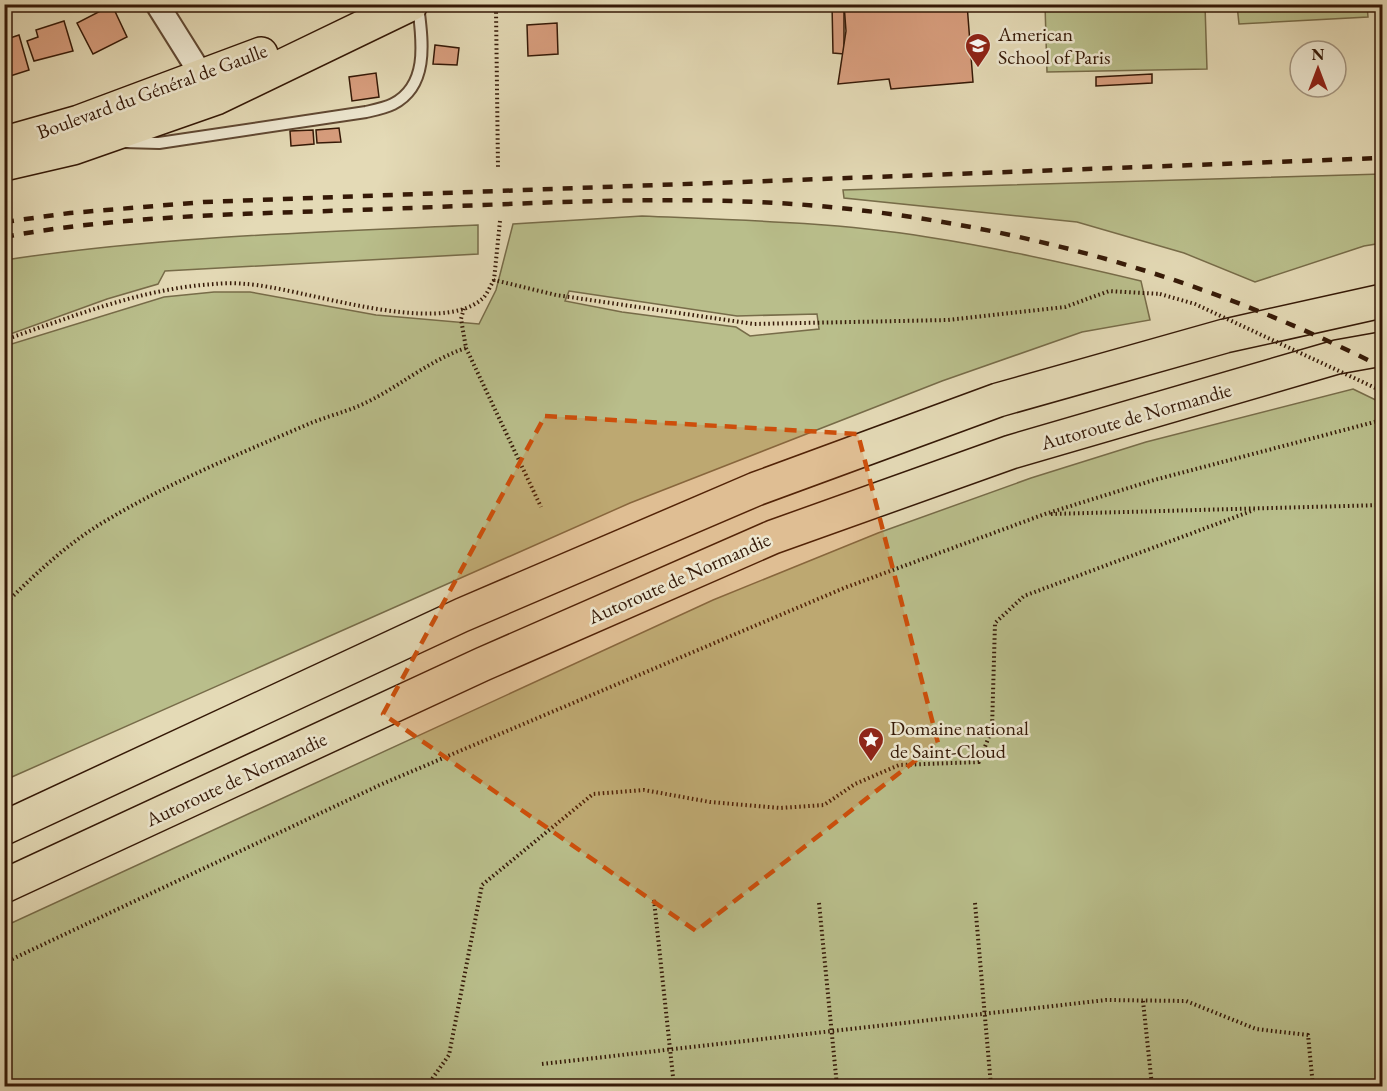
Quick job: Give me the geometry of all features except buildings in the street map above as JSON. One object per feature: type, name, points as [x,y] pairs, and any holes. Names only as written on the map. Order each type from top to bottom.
[{"type":"main road","name":"Boulevard du Général de Gaulle","points":[[4,143],[209,88],[246,61],[364,4]]},
{"type":"main road","name":"Boulevard du Général de Gaulle","points":[[4,165],[102,138],[209,88],[411,4]]},
{"type":"main road","points":[[4,828],[462,615],[756,489],[998,400],[1225,336],[1383,301]]},
{"type":"main road","name":"Autoroute de Normandie","points":[[4,886],[472,669],[773,537],[1011,452],[1337,357],[1383,349]]},
{"type":"street","points":[[158,4],[209,88]]},
{"type":"lane","points":[[102,138],[132,144],[159,143],[366,112],[393,104],[408,93],[417,77],[422,57],[418,4]]},
{"type":"path","points":[[493,4],[496,9],[498,168]]},
{"type":"path","points":[[4,340],[119,302],[165,291],[213,284],[248,284],[334,302],[430,313],[464,308],[482,299],[494,280],[500,221]]},
{"type":"path","points":[[494,280],[556,295],[754,324],[948,320],[1065,306],[1109,291],[1160,294],[1195,304],[1383,391]]},
{"type":"path","points":[[464,308],[461,319],[466,348],[541,507]]},
{"type":"path","points":[[4,605],[29,580],[101,524],[224,461],[321,419],[360,406],[392,390],[449,354],[466,348]]},
{"type":"path","points":[[4,963],[382,784],[844,588],[1045,514],[1154,480],[1383,420]]},
{"type":"path","points":[[1045,514],[1383,505]]},
{"type":"path","points":[[427,1086],[449,1055],[482,885],[593,794],[645,790],[710,801],[780,808],[824,805],[855,784],[899,765],[979,762],[992,729],[995,623],[1024,596],[1254,510]]},
{"type":"path","points":[[654,900],[674,1086]]},
{"type":"path","points":[[819,903],[837,1086]]},
{"type":"path","points":[[975,903],[991,1086]]},
{"type":"path","points":[[542,1064],[1106,1000],[1186,1002],[1256,1029],[1308,1035],[1313,1086]]},
{"type":"path","points":[[1143,1001],[1152,1086]]},
{"type":"highlighted area","points":[[545,416],[858,434],[938,743],[696,931],[383,714]]},
{"type":"green space","points":[[1045,5],[1205,5],[1207,69],[1047,72]]},
{"type":"green space","points":[[1237,5],[1367,5],[1368,17],[1239,24]]},
{"type":"green space","points":[[1382,174],[1382,243],[1364,246],[1255,282],[1184,253],[1077,222],[844,198],[843,190]]},
{"type":"green space","points":[[642,216],[821,225],[927,237],[1035,257],[1141,281],[1150,320],[1082,332],[942,381],[630,503],[5,780],[5,346],[164,297],[214,292],[250,292],[376,315],[479,324],[496,290],[513,224]],"holes":[[[569,291],[737,316],[817,314],[819,329],[750,336],[736,327],[622,312],[565,301]]]},
{"type":"green space","points":[[478,225],[478,254],[165,271],[158,284],[107,299],[5,336],[5,260],[182,240]]},
{"type":"green space","name":"Domaine national de Saint-Cloud","points":[[1353,389],[1382,403],[1382,1086],[5,1086],[5,926],[713,600],[878,533],[1031,478],[1146,442]]},
{"type":"railway","points":[[4,222],[70,213],[204,202],[1382,158]]},
{"type":"railway","points":[[4,237],[51,229],[146,219],[538,203],[641,200],[743,201],[871,211],[947,223],[1096,256],[1241,304],[1382,367]]},
{"type":"place","name":"American School of Paris","points":[[978,69]]},
{"type":"place","name":"Domaine national de Saint-Cloud","points":[[871,763]]}]
